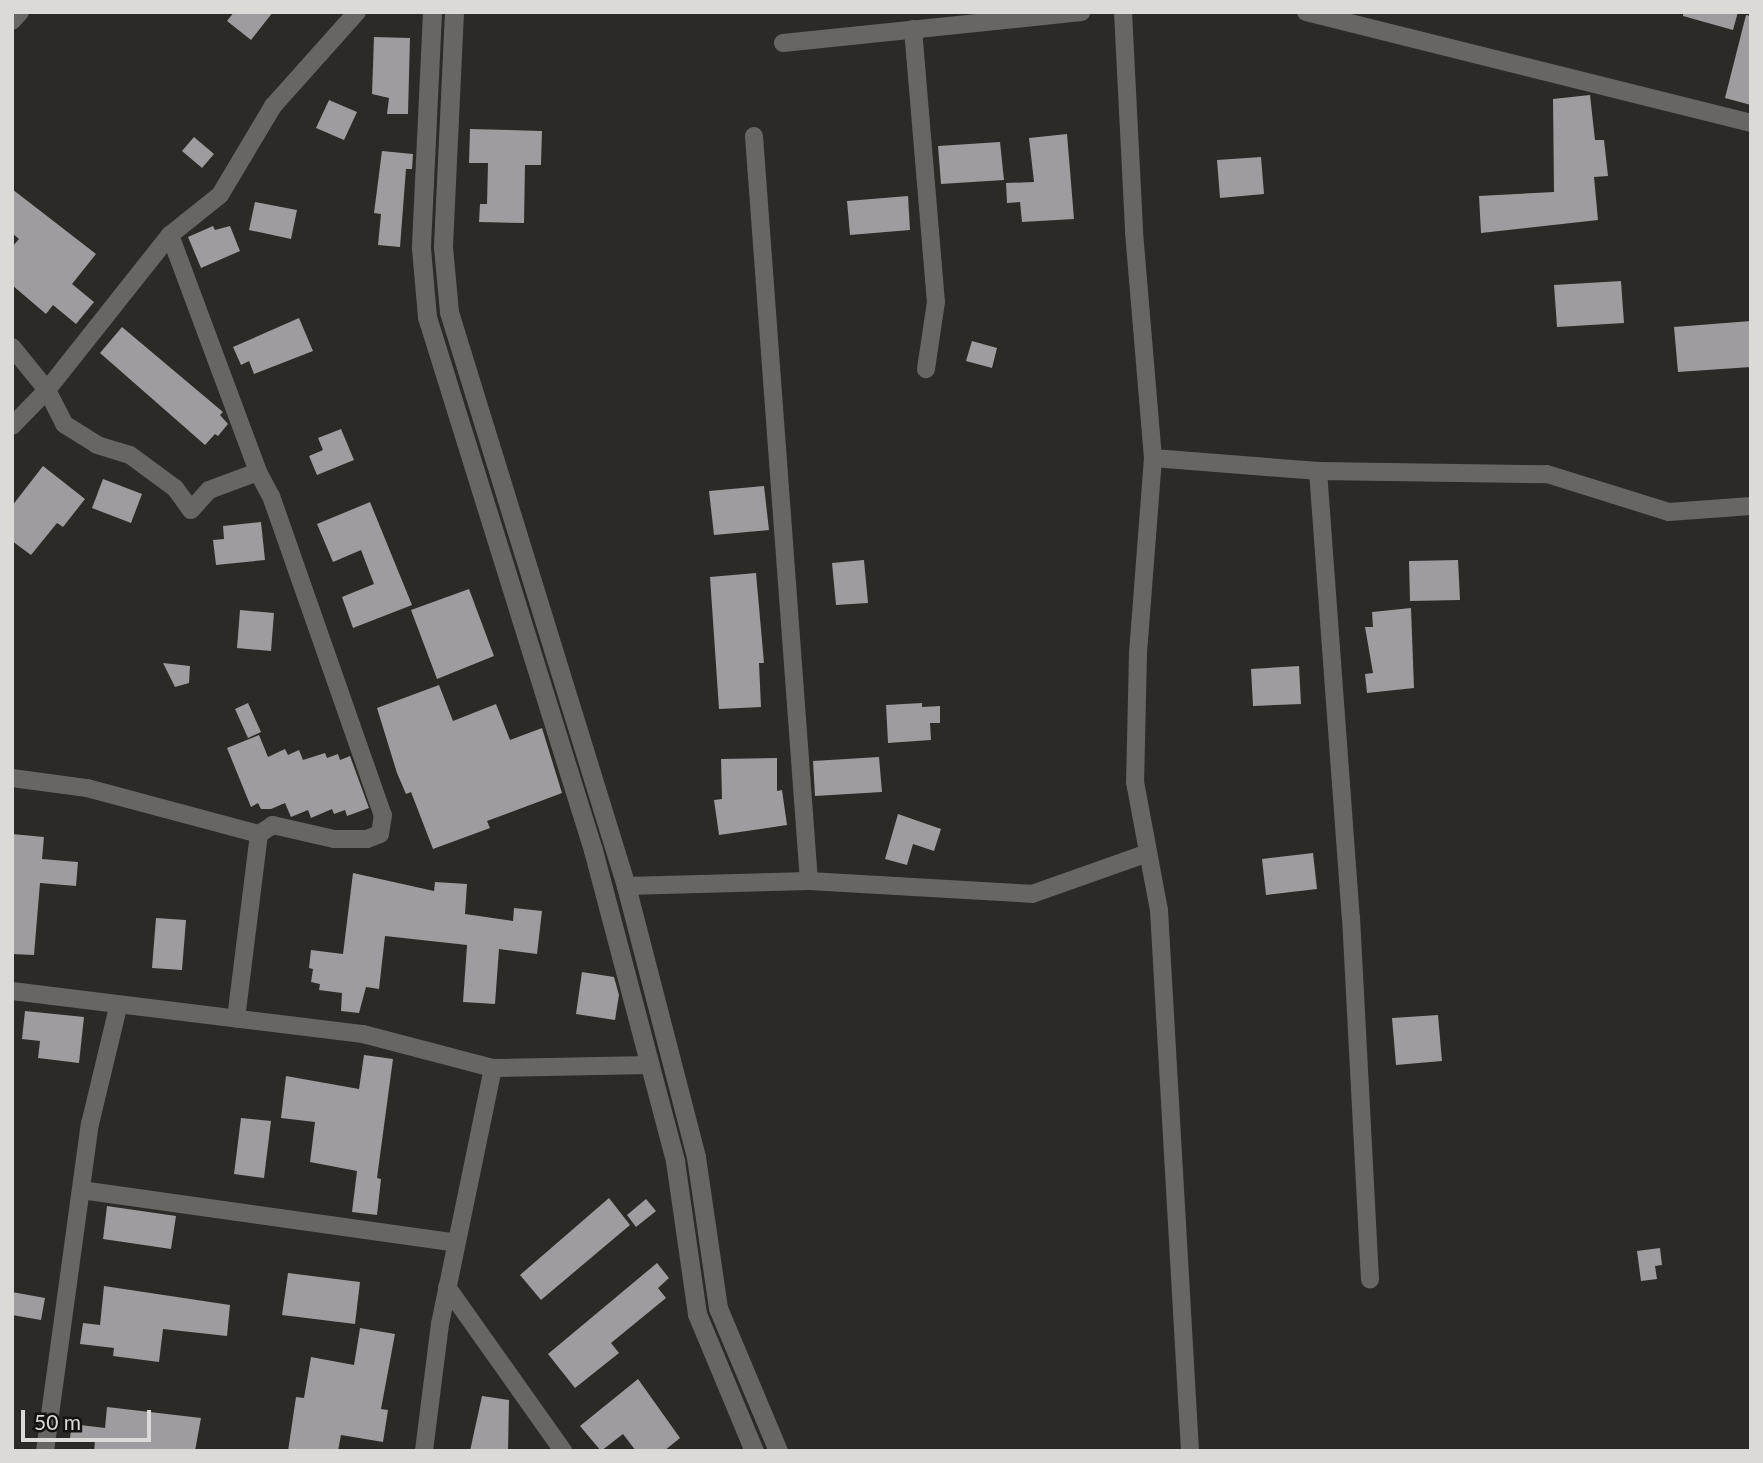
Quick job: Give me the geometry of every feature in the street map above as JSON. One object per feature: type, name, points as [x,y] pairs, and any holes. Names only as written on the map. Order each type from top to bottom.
[{"type":"street","points":[[12,21],[20,12]]},
{"type":"street","points":[[12,426],[47,390],[170,235],[220,195],[273,106],[357,12]]},
{"type":"street","points":[[432,12],[421,248],[427,317],[593,850],[675,1161],[697,1314],[754,1451]]},
{"type":"street","points":[[454,12],[443,247],[449,312],[626,886],[696,1157],[718,1308],[778,1451]]},
{"type":"street","points":[[783,43],[913,29],[942,19],[1081,12]]},
{"type":"street","points":[[1123,12],[1134,232],[1153,458],[1138,653],[1135,782],[1159,910],[1190,1451]]},
{"type":"street","points":[[1306,12],[1751,123]]},
{"type":"street","points":[[913,29],[936,302],[926,369]]},
{"type":"street","points":[[754,136],[809,881]]},
{"type":"street","points":[[12,778],[87,788],[259,834],[273,825],[334,839],[367,839],[380,834],[383,815],[271,496],[258,472],[170,235]]},
{"type":"street","points":[[12,347],[47,390],[64,424],[78,435],[130,455],[175,488],[191,510],[209,491],[258,472]]},
{"type":"street","points":[[1153,458],[1318,471],[1547,474],[1669,512],[1751,506]]},
{"type":"street","points":[[1318,471],[1351,917],[1370,1280]]},
{"type":"street","points":[[236,1019],[259,834]]},
{"type":"street","points":[[626,886],[809,881],[1032,894],[1148,853]]},
{"type":"street","points":[[12,990],[118,1007],[363,1034],[492,1068],[650,1065]]},
{"type":"street","points":[[45,1451],[90,1124],[118,1007]]},
{"type":"street","points":[[424,1451],[447,1287],[492,1068]]},
{"type":"street","points":[[81,1190],[456,1243]]},
{"type":"street","points":[[447,1287],[563,1451]]},
{"type":"building","points":[[234,12],[273,12],[251,40],[227,21]]},
{"type":"building","points":[[1683,12],[1738,12],[1733,30],[1683,16]]},
{"type":"building","points":[[1746,15],[1751,16],[1751,105],[1725,98]]},
{"type":"building","points":[[374,37],[410,38],[408,114],[387,114],[389,98],[372,94]]},
{"type":"building","points":[[1590,95],[1595,140],[1604,140],[1608,176],[1594,177],[1598,220],[1481,233],[1479,196],[1554,192],[1553,99]]},
{"type":"building","points":[[329,100],[357,112],[344,140],[316,128]]},
{"type":"building","points":[[470,129],[542,131],[541,165],[525,165],[524,223],[479,222],[480,204],[487,204],[488,163],[469,163]]},
{"type":"building","points":[[1067,134],[1074,219],[1022,222],[1020,202],[1007,203],[1006,183],[1034,182],[1029,138]]},
{"type":"building","points":[[194,137],[214,154],[202,168],[182,151]]},
{"type":"building","points":[[1000,142],[1004,180],[941,184],[938,146]]},
{"type":"building","points":[[382,151],[413,154],[412,169],[406,169],[400,247],[378,245],[381,214],[374,213]]},
{"type":"building","points":[[1261,157],[1264,194],[1220,198],[1217,160]]},
{"type":"building","points":[[12,189],[96,254],[72,284],[94,302],[76,324],[53,305],[46,314],[12,285],[12,247],[19,239],[12,233]]},
{"type":"building","points":[[908,196],[910,230],[850,235],[847,201]]},
{"type":"building","points":[[255,202],[297,210],[291,239],[249,230]]},
{"type":"building","points":[[213,226],[215,230],[230,226],[240,251],[201,268],[188,237]]},
{"type":"building","points":[[1621,281],[1624,323],[1557,327],[1554,285]]},
{"type":"building","points":[[299,318],[313,351],[254,374],[249,361],[241,365],[233,347]]},
{"type":"building","points":[[1751,321],[1751,367],[1678,372],[1674,327]]},
{"type":"building","points":[[122,327],[223,412],[220,415],[228,424],[218,436],[215,434],[205,445],[100,353]]},
{"type":"building","points":[[972,341],[997,348],[992,368],[966,361]]},
{"type":"building","points":[[341,429],[354,460],[317,475],[309,456],[323,450],[318,438]]},
{"type":"building","points":[[43,466],[85,499],[63,527],[57,523],[31,555],[12,541],[12,506]]},
{"type":"building","points":[[103,479],[142,494],[131,523],[92,508]]},
{"type":"building","points":[[764,486],[769,530],[714,535],[709,491]]},
{"type":"building","points":[[370,502],[412,605],[353,628],[342,597],[374,584],[361,550],[333,562],[317,524]]},
{"type":"building","points":[[261,522],[265,560],[216,565],[213,540],[224,539],[223,526]]},
{"type":"building","points":[[864,560],[868,603],[836,605],[832,563]]},
{"type":"building","points":[[1458,560],[1460,600],[1410,601],[1409,561]]},
{"type":"building","points":[[756,573],[764,663],[759,663],[761,707],[719,709],[710,577]]},
{"type":"building","points":[[469,589],[494,656],[437,679],[411,610]]},
{"type":"building","points":[[1411,608],[1414,688],[1367,693],[1365,674],[1373,673],[1365,627],[1373,627],[1372,612]]},
{"type":"building","points":[[240,610],[274,613],[271,651],[237,648]]},
{"type":"building","points":[[163,663],[190,666],[189,683],[175,687]]},
{"type":"building","points":[[1299,666],[1301,704],[1253,706],[1251,669]]},
{"type":"building","points":[[439,685],[453,721],[496,704],[510,740],[542,728],[562,793],[487,821],[490,828],[433,849],[411,792],[406,794],[397,773],[377,708]]},
{"type":"building","points":[[248,703],[261,732],[248,738],[235,709]]},
{"type":"building","points":[[922,703],[922,707],[940,706],[940,723],[930,723],[931,740],[888,743],[886,705]]},
{"type":"building","points":[[259,735],[268,757],[285,749],[288,755],[299,750],[303,760],[325,753],[327,758],[338,754],[340,760],[350,756],[369,808],[347,816],[345,810],[334,814],[332,809],[311,818],[308,810],[291,817],[285,803],[271,809],[261,809],[258,803],[251,807],[227,748]]},
{"type":"building","points":[[879,757],[882,792],[815,796],[813,761]]},
{"type":"building","points":[[777,758],[777,791],[782,790],[787,825],[719,835],[714,800],[722,799],[721,759]]},
{"type":"building","points":[[898,814],[941,829],[934,851],[913,844],[907,865],[885,859]]},
{"type":"building","points":[[12,834],[44,837],[42,859],[78,862],[76,886],[40,883],[34,955],[12,954]]},
{"type":"building","points":[[1313,853],[1317,889],[1266,895],[1262,859]]},
{"type":"building","points":[[353,873],[434,891],[435,882],[467,884],[465,914],[513,921],[514,908],[542,911],[537,954],[499,949],[495,1004],[463,1002],[467,945],[385,936],[379,989],[366,987],[359,1013],[341,1011],[342,993],[319,990],[320,984],[311,982],[313,969],[309,968],[311,950],[343,954]]},
{"type":"building","points":[[156,918],[186,920],[182,970],[152,968]]},
{"type":"building","points":[[582,972],[614,977],[619,995],[615,1020],[576,1014]]},
{"type":"building","points":[[25,1011],[84,1017],[79,1063],[38,1058],[40,1041],[22,1039]]},
{"type":"building","points":[[1438,1015],[1442,1061],[1396,1065],[1392,1018]]},
{"type":"building","points":[[364,1055],[393,1059],[377,1178],[381,1179],[377,1215],[352,1212],[357,1171],[310,1162],[315,1122],[281,1118],[286,1076],[359,1089]]},
{"type":"building","points":[[241,1118],[271,1121],[264,1178],[234,1174]]},
{"type":"building","points":[[609,1198],[630,1225],[541,1300],[520,1275]]},
{"type":"building","points":[[646,1199],[656,1211],[636,1227],[627,1215]]},
{"type":"building","points":[[107,1206],[176,1216],[171,1249],[103,1239]]},
{"type":"building","points":[[1660,1248],[1662,1265],[1655,1266],[1657,1279],[1641,1281],[1637,1251]]},
{"type":"building","points":[[657,1263],[669,1278],[658,1288],[666,1298],[611,1343],[619,1353],[575,1388],[548,1354]]},
{"type":"building","points":[[288,1273],[360,1282],[355,1324],[282,1315]]},
{"type":"building","points":[[104,1286],[230,1305],[227,1336],[163,1329],[159,1362],[113,1356],[114,1348],[80,1344],[83,1323],[100,1325]]},
{"type":"building","points":[[12,1292],[45,1298],[41,1320],[12,1315]]},
{"type":"building","points":[[360,1328],[395,1334],[381,1409],[388,1410],[383,1442],[341,1435],[338,1451],[288,1451],[296,1397],[304,1398],[311,1357],[354,1365]]},
{"type":"building","points":[[638,1379],[680,1438],[664,1451],[636,1451],[623,1434],[601,1451],[580,1426]]},
{"type":"building","points":[[482,1396],[509,1400],[508,1451],[470,1451]]},
{"type":"building","points":[[107,1407],[201,1418],[195,1451],[94,1451],[95,1441],[70,1438],[72,1424],[105,1428]]}]
